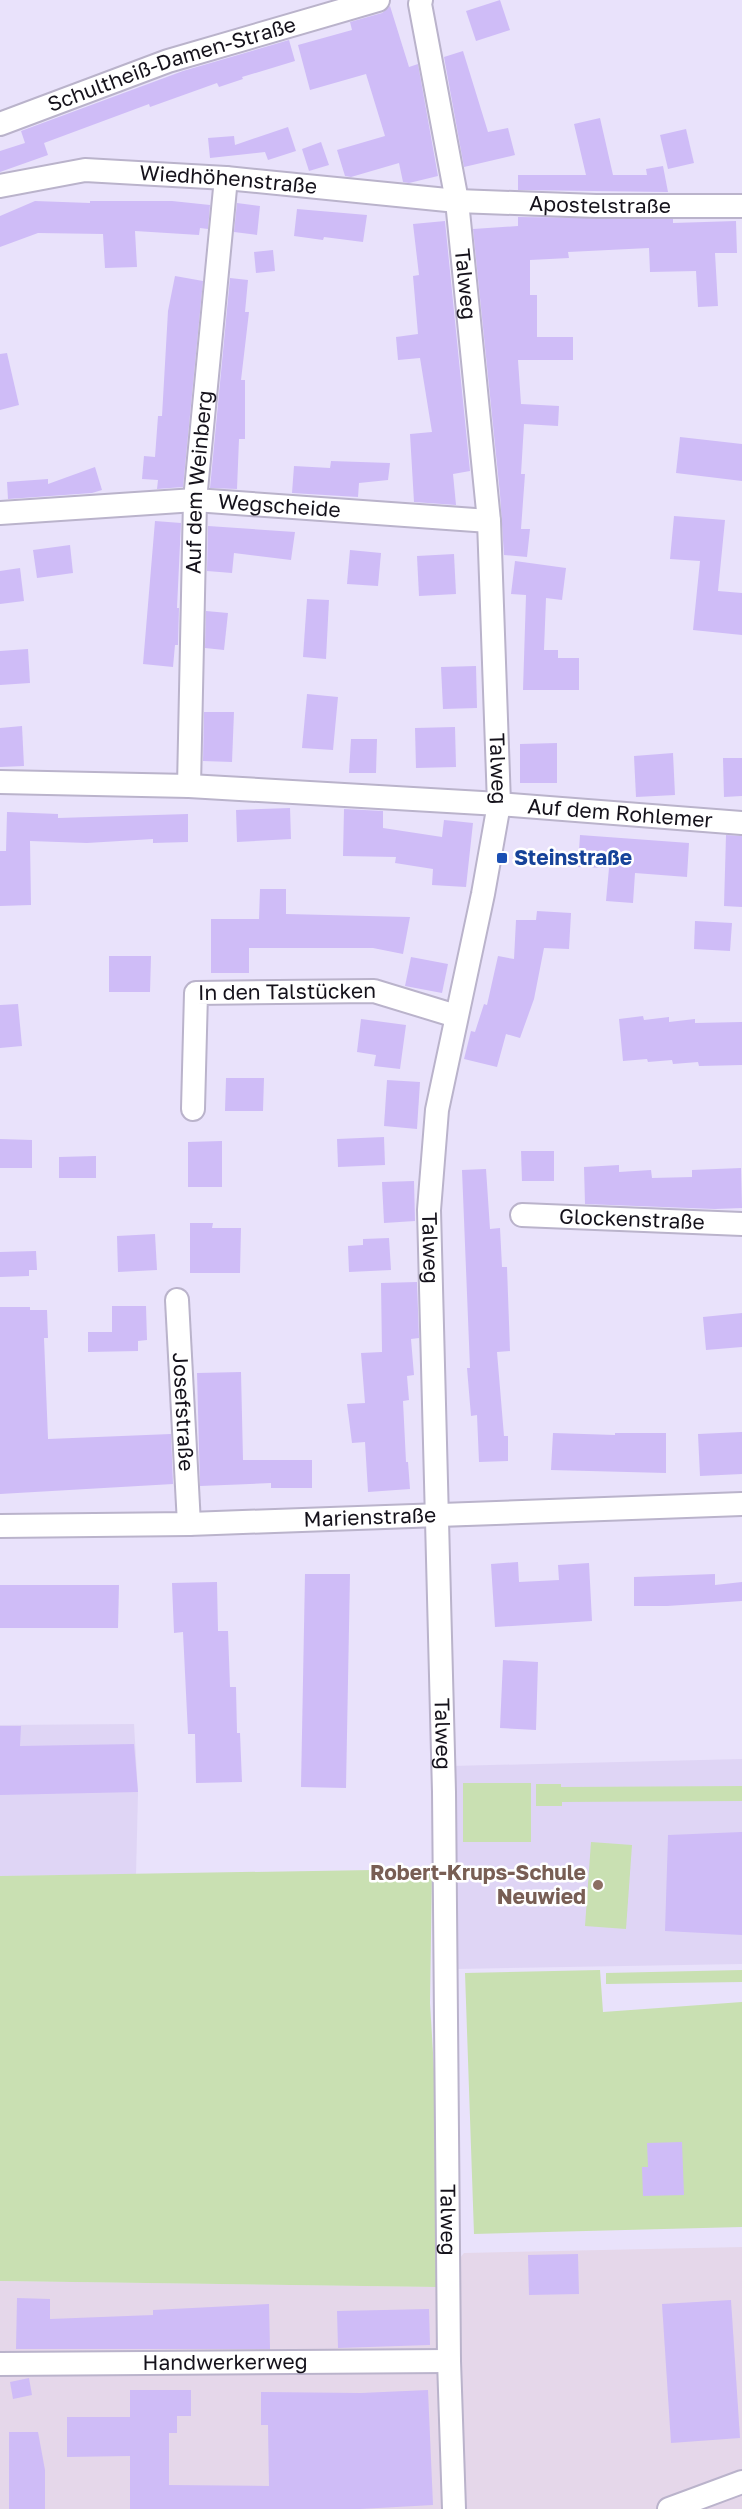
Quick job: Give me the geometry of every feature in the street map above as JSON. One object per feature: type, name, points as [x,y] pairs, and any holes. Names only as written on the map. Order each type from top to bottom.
[{"type":"street","name":"Schultheiß-Damen-Straße","points":[[0,124],[168,61],[378,0]]},
{"type":"street","name":"Talweg","points":[[422,0],[420,4],[457,201],[489,521],[499,804],[483,894],[437,1110],[429,1210],[444,1792],[449,2361],[454,2509]]},
{"type":"street","name":"Wiedhöhenstraße","points":[[0,186],[85,170],[225,178],[457,201]]},
{"type":"street","name":"Auf dem Weinberg","points":[[189,786],[195,500],[225,178]]},
{"type":"street","name":"Apostelstraße","points":[[457,201],[596,206],[742,206]]},
{"type":"street","name":"Wegscheide","points":[[0,513],[195,500],[489,521]]},
{"type":"street","points":[[0,782],[189,786],[499,804]]},
{"type":"street","name":"Auf dem Rohlemer","points":[[499,804],[742,823]]},
{"type":"street","name":"In den Talstücken","points":[[193,1109],[196,993],[374,991],[456,1016]]},
{"type":"street","name":"Glockenstraße","points":[[522,1215],[742,1224]]},
{"type":"street","name":"Josefstraße","points":[[177,1300],[189,1524]]},
{"type":"street","name":"Marienstraße","points":[[0,1526],[189,1524],[742,1504]]},
{"type":"street","name":"Handwerkerweg","points":[[0,2364],[449,2361]]},
{"type":"street","points":[[669,2509],[742,2482]]},
{"type":"shaded area","points":[[134,1724],[138,1793],[136,1875],[0,1876],[0,1725]]},
{"type":"shaded area","name":"Robert-Krups-Schule Neuwied","points":[[742,1759],[742,1964],[456,1969],[451,1766]]},
{"type":"shaded area","points":[[742,2247],[742,2509],[0,2509],[0,2281],[436,2287],[464,2253]]},
{"type":"green space","points":[[463,1783],[531,1783],[531,1842],[463,1842]]},
{"type":"green space","points":[[536,1784],[561,1784],[561,1787],[742,1786],[742,1801],[562,1802],[562,1806],[536,1806]]},
{"type":"green space","points":[[591,1842],[632,1845],[626,1929],[585,1926]]},
{"type":"green space","points":[[432,1869],[430,2003],[438,2136],[436,2287],[0,2281],[0,1876]]},
{"type":"green space","points":[[600,1970],[603,2012],[742,2002],[742,2227],[474,2234],[465,1973]]},
{"type":"green space","points":[[742,1970],[742,1982],[606,1984],[606,1973]]},
{"type":"building","points":[[500,0],[510,30],[476,41],[466,11]]},
{"type":"building","points":[[390,6],[409,67],[418,64],[438,176],[409,183],[403,182],[399,163],[351,177],[345,176],[337,150],[385,136],[366,74],[310,90],[298,45],[352,30],[350,22],[382,13]]},
{"type":"building","points":[[289,40],[295,61],[242,77],[243,79],[219,87],[217,83],[150,107],[149,104],[44,143],[48,155],[0,172],[0,151],[25,143],[21,131],[183,71]]},
{"type":"building","points":[[463,51],[488,132],[508,128],[515,155],[464,167],[444,57]]},
{"type":"building","points":[[600,118],[613,175],[647,175],[646,169],[663,166],[668,192],[518,190],[518,175],[586,175],[574,124]]},
{"type":"building","points":[[288,127],[296,151],[268,160],[265,152],[210,158],[208,138],[234,136],[235,145]]},
{"type":"building","points":[[686,129],[694,163],[668,169],[660,135]]},
{"type":"building","points":[[321,142],[329,165],[309,171],[302,149]]},
{"type":"building","points":[[35,201],[90,203],[90,201],[172,201],[210,205],[208,229],[200,228],[199,235],[135,231],[137,267],[105,268],[103,234],[38,233],[0,247],[0,216]]},
{"type":"building","points":[[237,203],[260,206],[257,235],[234,232]]},
{"type":"building","points":[[297,209],[367,215],[363,242],[294,236]]},
{"type":"building","points":[[518,217],[673,219],[673,223],[736,221],[737,253],[715,253],[718,306],[698,307],[696,271],[650,272],[649,248],[568,252],[569,258],[530,260],[530,295],[537,295],[537,337],[573,337],[573,360],[518,360],[521,404],[559,406],[558,426],[524,424],[521,474],[525,474],[521,529],[530,529],[527,557],[504,555],[473,229],[518,226]]},
{"type":"building","points":[[445,221],[470,471],[453,474],[456,505],[414,502],[410,434],[432,432],[420,358],[398,360],[396,337],[418,334],[413,276],[419,275],[413,224]]},
{"type":"building","points":[[273,250],[275,271],[256,273],[254,252]]},
{"type":"building","points":[[175,276],[203,281],[183,487],[157,489],[158,480],[142,479],[144,456],[155,457],[158,416],[162,416],[168,311]]},
{"type":"building","points":[[230,278],[248,280],[245,312],[249,312],[241,380],[245,380],[245,439],[239,439],[237,489],[210,488]]},
{"type":"building","points":[[7,353],[19,405],[0,410],[0,354]]},
{"type":"building","points":[[680,437],[742,444],[742,481],[676,473]]},
{"type":"building","points":[[331,461],[390,463],[388,480],[359,483],[358,497],[292,493],[294,466],[330,468]]},
{"type":"building","points":[[95,467],[102,490],[92,493],[8,499],[7,482],[48,479],[48,484]]},
{"type":"building","points":[[674,516],[725,520],[718,591],[742,593],[742,635],[693,630],[700,561],[670,559]]},
{"type":"building","points":[[155,521],[181,523],[177,608],[179,608],[178,645],[175,645],[173,667],[143,664]]},
{"type":"building","points":[[208,526],[295,532],[291,560],[234,553],[232,573],[207,571]]},
{"type":"building","points":[[70,545],[73,573],[37,578],[33,550]]},
{"type":"building","points":[[350,550],[381,553],[378,586],[347,584]]},
{"type":"building","points":[[454,554],[456,594],[419,596],[417,556]]},
{"type":"building","points":[[515,561],[566,568],[562,600],[546,598],[544,650],[558,650],[558,658],[579,658],[579,690],[523,690],[526,595],[511,594]]},
{"type":"building","points":[[20,568],[24,601],[0,604],[0,571]]},
{"type":"building","points":[[307,599],[329,600],[326,659],[303,657]]},
{"type":"building","points":[[206,611],[228,613],[224,650],[205,648]]},
{"type":"building","points":[[28,649],[30,683],[0,685],[0,651]]},
{"type":"building","points":[[476,666],[477,708],[443,709],[441,667]]},
{"type":"building","points":[[307,694],[338,697],[333,750],[302,748]]},
{"type":"building","points":[[204,712],[234,712],[232,762],[203,761]]},
{"type":"building","points":[[22,726],[24,766],[0,767],[0,728]]},
{"type":"building","points":[[455,727],[456,767],[416,768],[415,728]]},
{"type":"building","points":[[351,739],[377,739],[376,773],[349,773]]},
{"type":"building","points":[[557,743],[557,783],[520,783],[520,744]]},
{"type":"building","points":[[673,753],[675,795],[636,797],[634,756]]},
{"type":"building","points":[[723,758],[742,758],[742,796],[724,797]]},
{"type":"building","points":[[290,808],[291,839],[237,842],[236,810]]},
{"type":"building","points":[[344,809],[383,811],[383,828],[442,837],[444,820],[473,823],[466,887],[432,885],[433,869],[395,863],[396,857],[343,856]]},
{"type":"building","points":[[7,812],[58,814],[58,818],[188,814],[188,842],[153,843],[153,839],[87,843],[30,841],[31,905],[0,906],[0,851],[6,851]]},
{"type":"building","points":[[580,835],[689,843],[687,877],[635,873],[633,903],[606,901],[609,868],[578,867]]},
{"type":"building","points":[[726,835],[742,836],[742,907],[724,906]]},
{"type":"building","points":[[260,889],[286,889],[286,914],[410,917],[403,954],[373,948],[249,948],[249,973],[211,973],[211,919],[259,919]]},
{"type":"building","points":[[537,911],[571,913],[569,949],[544,948],[534,999],[520,1038],[506,1034],[497,1067],[464,1059],[471,1031],[475,1032],[484,1004],[487,1005],[498,956],[514,959],[516,920],[536,920]]},
{"type":"building","points":[[695,921],[732,923],[730,951],[694,949]]},
{"type":"building","points":[[109,956],[151,956],[150,992],[109,992]]},
{"type":"building","points":[[411,957],[448,964],[442,993],[405,986]]},
{"type":"building","points":[[18,1004],[22,1046],[0,1048],[0,1005]]},
{"type":"building","points":[[643,1016],[644,1020],[669,1017],[669,1022],[695,1019],[695,1023],[742,1022],[742,1065],[699,1066],[698,1062],[673,1064],[672,1060],[648,1062],[647,1059],[623,1061],[619,1019]]},
{"type":"building","points":[[361,1019],[406,1025],[400,1069],[374,1066],[376,1055],[357,1052]]},
{"type":"building","points":[[226,1078],[264,1078],[263,1111],[225,1111]]},
{"type":"building","points":[[387,1080],[420,1082],[417,1129],[384,1126]]},
{"type":"building","points":[[384,1137],[385,1165],[338,1167],[337,1139]]},
{"type":"building","points":[[0,1139],[32,1140],[32,1168],[0,1168]]},
{"type":"building","points":[[222,1141],[222,1187],[188,1187],[188,1142]]},
{"type":"building","points":[[521,1151],[554,1151],[554,1181],[522,1181]]},
{"type":"building","points":[[96,1156],[96,1178],[59,1178],[59,1157]]},
{"type":"building","points":[[619,1165],[619,1172],[651,1170],[652,1178],[692,1177],[692,1170],[741,1168],[742,1208],[585,1204],[584,1167]]},
{"type":"building","points":[[486,1169],[490,1229],[500,1228],[502,1267],[507,1267],[510,1351],[497,1352],[504,1436],[508,1436],[508,1461],[479,1462],[477,1415],[471,1416],[467,1368],[470,1368],[462,1170]]},
{"type":"building","points":[[414,1181],[415,1221],[384,1223],[382,1182]]},
{"type":"building","points":[[190,1223],[213,1223],[212,1228],[241,1228],[240,1273],[190,1273]]},
{"type":"building","points":[[155,1234],[157,1270],[118,1272],[117,1236]]},
{"type":"building","points":[[389,1238],[391,1270],[349,1272],[348,1246],[363,1245],[363,1239]]},
{"type":"building","points":[[36,1251],[37,1270],[29,1270],[29,1276],[0,1277],[0,1252]]},
{"type":"building","points":[[417,1282],[419,1338],[411,1339],[414,1375],[407,1376],[409,1400],[403,1401],[406,1462],[408,1462],[410,1489],[368,1492],[365,1442],[352,1443],[347,1404],[365,1403],[361,1353],[382,1352],[381,1283]]},
{"type":"building","points":[[112,1306],[146,1306],[147,1340],[138,1341],[138,1351],[88,1352],[88,1332],[112,1332]]},
{"type":"building","points":[[0,1307],[30,1307],[30,1310],[47,1310],[48,1338],[44,1338],[48,1439],[171,1434],[173,1484],[0,1494]]},
{"type":"building","points":[[742,1313],[742,1347],[706,1350],[703,1317]]},
{"type":"building","points":[[241,1372],[243,1460],[312,1460],[312,1488],[271,1488],[271,1483],[200,1486],[197,1373]]},
{"type":"building","points":[[742,1432],[742,1474],[700,1476],[698,1434]]},
{"type":"building","points":[[553,1433],[615,1435],[615,1433],[666,1433],[666,1473],[551,1470]]},
{"type":"building","points":[[518,1562],[519,1582],[559,1580],[558,1565],[589,1563],[592,1621],[495,1627],[491,1564]]},
{"type":"building","points":[[305,1574],[350,1574],[346,1788],[301,1787]]},
{"type":"building","points":[[715,1574],[715,1585],[742,1582],[742,1601],[634,1606],[634,1577]]},
{"type":"building","points":[[217,1582],[218,1631],[228,1631],[230,1687],[236,1687],[237,1733],[240,1733],[242,1782],[196,1783],[195,1734],[188,1734],[183,1632],[174,1633],[172,1583]]},
{"type":"building","points":[[0,1585],[119,1585],[118,1628],[0,1628]]},
{"type":"building","points":[[503,1660],[538,1662],[536,1730],[500,1728]]},
{"type":"building","points":[[0,1726],[21,1726],[20,1746],[134,1744],[138,1792],[0,1795]]},
{"type":"building","points":[[742,1832],[742,1935],[665,1931],[668,1835]]},
{"type":"building","points":[[682,2142],[684,2195],[643,2196],[642,2167],[648,2167],[647,2143]]},
{"type":"building","points":[[578,2254],[579,2294],[529,2295],[528,2255]]},
{"type":"building","points":[[17,2298],[50,2299],[50,2319],[153,2315],[153,2310],[269,2304],[270,2349],[16,2349]]},
{"type":"building","points":[[731,2300],[740,2438],[671,2443],[662,2304]]},
{"type":"building","points":[[429,2309],[430,2345],[338,2348],[337,2311]]},
{"type":"building","points":[[29,2378],[32,2395],[13,2399],[10,2382]]},
{"type":"building","points":[[130,2390],[191,2390],[191,2416],[177,2416],[177,2433],[169,2433],[169,2485],[269,2486],[268,2425],[261,2425],[261,2392],[361,2393],[428,2390],[433,2505],[360,2509],[130,2509],[130,2456],[67,2457],[67,2417],[130,2417]]},
{"type":"building","points":[[9,2432],[38,2432],[45,2470],[45,2509],[9,2509]]},
{"type":"place","name":"Steinstraße","points":[[502,858]]},
{"type":"place","name":"Robert-Krups-Schule Neuwied","points":[[598,1885]]}]
